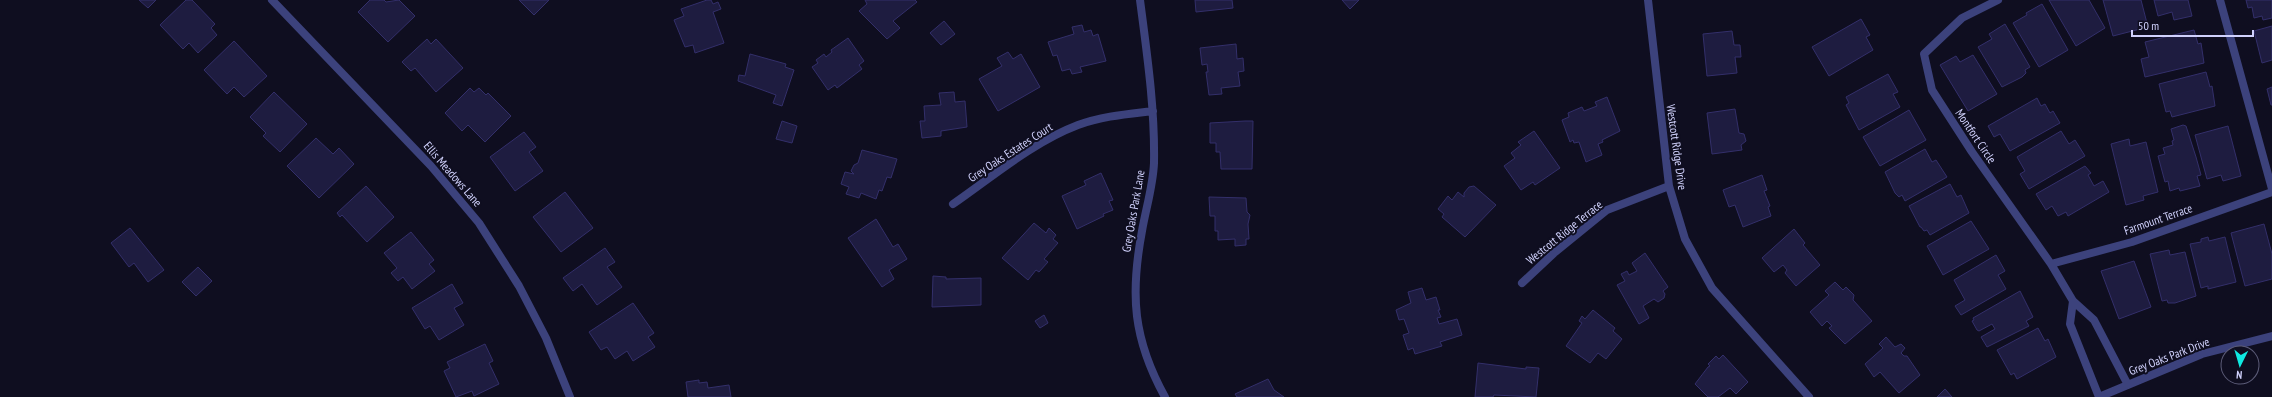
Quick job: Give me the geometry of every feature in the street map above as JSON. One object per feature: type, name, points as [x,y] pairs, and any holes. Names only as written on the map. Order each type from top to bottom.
[{"type":"street","name":"Ellis Meadows Lane","points":[[272,0],[431,166],[479,223],[522,292],[546,338],[570,397]]},
{"type":"street","name":"Grey Oaks Park Lane","points":[[1140,0],[1153,111],[1154,165],[1136,266],[1134,299],[1141,338],[1153,375],[1165,397]]},
{"type":"street","name":"Westcott Ridge Drive","points":[[1648,0],[1669,186],[1685,239],[1712,288],[1804,395]]},
{"type":"street","name":"Montfort Circle","points":[[1998,0],[1962,18],[1924,54],[1932,90],[1972,152],[2050,264],[2073,301],[2094,320],[2128,385]]},
{"type":"street","points":[[2220,0],[2272,190]]},
{"type":"street","name":"Grey Oaks Estates Court","points":[[953,204],[1022,156],[1078,125],[1113,115],[1153,111]]},
{"type":"street","name":"Westcott Ridge Terrace","points":[[1522,283],[1554,252],[1607,210],[1669,186]]},
{"type":"street","name":"Farmount Terrace","points":[[2050,264],[2132,242],[2272,190]]},
{"type":"street","points":[[2073,301],[2070,324],[2099,397]]},
{"type":"street","name":"Grey Oaks Park Drive","points":[[2099,397],[2202,354],[2272,336]]},
{"type":"building","points":[[139,0],[156,0],[148,8]]},
{"type":"building","points":[[186,0],[192,0],[215,24],[211,28],[217,35],[198,53],[189,43],[183,49],[160,25]]},
{"type":"building","points":[[370,0],[384,0],[386,2],[399,0],[415,16],[388,42],[358,12]]},
{"type":"building","points":[[519,0],[549,0],[534,15]]},
{"type":"building","points":[[711,0],[713,4],[718,2],[721,9],[713,12],[724,43],[695,53],[693,45],[685,47],[674,20],[684,16],[681,9]]},
{"type":"building","points":[[865,0],[915,0],[917,2],[893,21],[900,28],[887,39],[859,11],[867,4]]},
{"type":"building","points":[[1195,0],[1232,0],[1233,8],[1196,12]]},
{"type":"building","points":[[1342,0],[1359,0],[1350,9]]},
{"type":"building","points":[[2049,0],[2089,0],[2105,28],[2076,46]]},
{"type":"building","points":[[2103,0],[2141,0],[2148,27],[2113,36]]},
{"type":"building","points":[[2154,0],[2188,0],[2192,16],[2174,20],[2172,12],[2158,16]]},
{"type":"building","points":[[2246,0],[2272,0],[2272,18],[2263,20],[2262,16],[2254,18],[2252,7],[2248,8]]},
{"type":"building","points":[[2042,4],[2068,50],[2039,67],[2013,23],[2027,15],[2026,13]]},
{"type":"building","points":[[1861,19],[1870,35],[1866,37],[1873,50],[1829,76],[1812,47]]},
{"type":"building","points":[[944,21],[955,34],[941,45],[930,33]]},
{"type":"building","points":[[2005,24],[2030,67],[2025,70],[2026,73],[2022,77],[2002,87],[1978,47],[1992,39],[1989,34]]},
{"type":"building","points":[[1082,25],[1084,32],[1091,30],[1093,36],[1098,34],[1106,61],[1080,67],[1082,72],[1072,74],[1070,69],[1062,71],[1057,55],[1053,56],[1048,42],[1074,34],[1072,27]]},
{"type":"building","points":[[2272,26],[2272,60],[2262,63],[2254,31]]},
{"type":"building","points":[[2194,30],[2198,44],[2201,43],[2204,63],[2145,77],[2141,59],[2149,57],[2145,42]]},
{"type":"building","points":[[1732,31],[1734,45],[1740,45],[1741,57],[1735,57],[1737,73],[1707,76],[1703,34]]},
{"type":"building","points":[[848,38],[864,61],[859,65],[862,69],[837,88],[835,85],[828,90],[812,67],[818,63],[816,60],[824,54],[826,57],[832,52],[831,50]]},
{"type":"building","points":[[427,39],[431,44],[436,39],[463,68],[436,92],[415,68],[411,71],[402,62]]},
{"type":"building","points":[[234,41],[267,76],[244,97],[234,87],[227,94],[204,70]]},
{"type":"building","points":[[1236,44],[1237,59],[1243,58],[1244,71],[1238,72],[1240,86],[1221,88],[1222,94],[1209,95],[1206,72],[1208,72],[1207,64],[1202,65],[1200,48]]},
{"type":"building","points":[[1008,52],[1013,59],[1021,54],[1040,87],[998,111],[979,79],[1002,66],[997,58]]},
{"type":"building","points":[[750,54],[786,64],[785,67],[794,70],[782,106],[773,103],[776,95],[738,81],[739,75],[745,76]]},
{"type":"building","points":[[1973,55],[1997,94],[1968,111],[1940,65],[1956,56],[1960,62]]},
{"type":"building","points":[[2206,72],[2210,87],[2212,86],[2215,106],[2172,117],[2170,111],[2166,112],[2159,84]]},
{"type":"building","points":[[1888,74],[1898,92],[1893,94],[1900,107],[1859,130],[1846,105],[1849,103],[1846,97]]},
{"type":"building","points":[[2272,87],[2272,105],[2271,105],[2267,89]]},
{"type":"building","points":[[470,88],[474,92],[479,88],[486,95],[488,93],[511,116],[485,142],[468,125],[462,131],[445,113]]},
{"type":"building","points":[[274,92],[307,124],[280,152],[263,136],[266,133],[250,117]]},
{"type":"building","points":[[954,92],[955,102],[965,101],[967,127],[941,131],[941,136],[922,138],[920,121],[925,121],[924,106],[941,105],[939,93]]},
{"type":"building","points":[[1607,97],[1620,131],[1602,140],[1603,142],[1598,144],[1602,155],[1586,162],[1579,142],[1574,143],[1573,140],[1570,142],[1562,120],[1569,117],[1568,113],[1582,107],[1584,111],[1597,106],[1595,102]]},
{"type":"building","points":[[2037,98],[2041,106],[2045,104],[2050,113],[2053,111],[2060,123],[2010,151],[2000,134],[1994,137],[1988,126]]},
{"type":"building","points":[[1735,109],[1739,133],[1744,134],[1746,141],[1741,145],[1742,150],[1712,154],[1707,113]]},
{"type":"building","points":[[1909,110],[1926,140],[1880,166],[1863,137]]},
{"type":"building","points":[[782,121],[797,126],[792,143],[776,139]]},
{"type":"building","points":[[1253,121],[1252,169],[1221,169],[1220,152],[1216,152],[1216,143],[1210,143],[1210,123]]},
{"type":"building","points":[[2183,125],[2186,126],[2196,157],[2201,175],[2197,176],[2200,186],[2180,191],[2179,188],[2170,191],[2168,181],[2165,182],[2158,156],[2165,154],[2163,148],[2173,145],[2172,141],[2174,140],[2171,129]]},
{"type":"building","points":[[2228,126],[2241,176],[2223,181],[2221,175],[2207,179],[2195,135]]},
{"type":"building","points":[[1534,131],[1560,168],[1535,185],[1533,182],[1521,190],[1504,166],[1515,158],[1511,153],[1521,145],[1518,142]]},
{"type":"building","points":[[2061,131],[2069,144],[2075,140],[2085,156],[2029,189],[2020,174],[2025,171],[2017,157]]},
{"type":"building","points":[[524,132],[536,147],[529,152],[543,171],[515,191],[490,157]]},
{"type":"building","points":[[316,138],[333,154],[339,148],[354,164],[319,198],[287,166]]},
{"type":"building","points":[[2129,139],[2130,146],[2146,142],[2158,192],[2143,196],[2144,200],[2126,205],[2111,144]]},
{"type":"building","points":[[1925,149],[1932,162],[1936,160],[1947,177],[1905,201],[1902,195],[1899,197],[1895,193],[1885,172]]},
{"type":"building","points":[[862,150],[897,159],[891,178],[887,177],[882,191],[879,190],[876,199],[861,193],[859,198],[846,194],[849,187],[841,184],[845,172],[854,174],[851,171],[854,165],[858,163]]},
{"type":"building","points":[[2085,166],[2091,173],[2088,175],[2094,186],[2103,181],[2109,192],[2068,216],[2066,212],[2058,216],[2052,206],[2046,210],[2036,194]]},
{"type":"building","points":[[1101,173],[1113,200],[1109,201],[1113,210],[1077,229],[1062,196],[1086,185],[1084,181]]},
{"type":"building","points":[[1762,175],[1767,190],[1764,191],[1770,206],[1768,207],[1771,216],[1743,227],[1735,205],[1729,207],[1723,190]]},
{"type":"building","points":[[1950,184],[1957,197],[1961,195],[1969,213],[1930,235],[1927,230],[1924,231],[1920,227],[1909,206]]},
{"type":"building","points":[[366,186],[394,217],[367,242],[342,215],[340,217],[337,213]]},
{"type":"building","points":[[1474,186],[1496,205],[1465,237],[1442,217],[1444,214],[1438,209],[1448,196],[1452,200],[1458,192],[1464,197],[1464,193],[1469,187]]},
{"type":"building","points":[[565,192],[593,228],[561,252],[533,217]]},
{"type":"building","points":[[1209,197],[1246,198],[1247,212],[1250,215],[1248,224],[1249,239],[1246,239],[1246,245],[1235,246],[1235,239],[1218,240],[1218,231],[1215,231],[1215,216],[1210,216]]},
{"type":"building","points":[[876,219],[893,247],[898,244],[907,259],[889,270],[894,279],[882,287],[848,238]]},
{"type":"building","points":[[1971,221],[1989,249],[1943,275],[1927,246]]},
{"type":"building","points":[[1034,223],[1046,233],[1049,228],[1056,235],[1053,239],[1058,243],[1044,259],[1048,262],[1039,272],[1036,270],[1028,280],[1002,258]]},
{"type":"building","points":[[2264,224],[2272,254],[2272,279],[2245,286],[2231,233]]},
{"type":"building","points":[[130,228],[164,270],[148,282],[134,263],[129,267],[111,243]]},
{"type":"building","points":[[1794,229],[1805,243],[1803,245],[1820,265],[1796,286],[1785,273],[1787,270],[1783,265],[1774,272],[1762,258]]},
{"type":"building","points":[[411,232],[434,260],[429,264],[435,271],[412,289],[403,277],[398,281],[391,273],[397,268],[384,253]]},
{"type":"building","points":[[2208,237],[2209,241],[2225,237],[2236,282],[2208,289],[2208,286],[2201,288],[2190,244],[2201,242],[2201,239]]},
{"type":"building","points":[[605,248],[615,262],[607,267],[622,287],[597,305],[582,284],[573,291],[563,278]]},
{"type":"building","points":[[2169,250],[2170,255],[2185,252],[2196,296],[2175,303],[2168,303],[2167,300],[2162,301],[2150,254]]},
{"type":"building","points":[[1645,253],[1668,287],[1663,291],[1665,294],[1664,298],[1658,302],[1654,299],[1643,306],[1649,318],[1639,324],[1617,285],[1625,281],[1621,274],[1627,271],[1629,275],[1637,271],[1632,263]]},
{"type":"building","points":[[1996,255],[2005,271],[1998,275],[2006,289],[1961,315],[1955,306],[1965,300],[1954,280]]},
{"type":"building","points":[[2134,261],[2151,307],[2119,319],[2101,271]]},
{"type":"building","points":[[198,267],[212,281],[196,296],[182,282]]},
{"type":"building","points":[[933,276],[946,277],[946,279],[981,278],[981,305],[932,307]]},
{"type":"building","points":[[1835,282],[1843,290],[1846,287],[1854,295],[1853,300],[1872,321],[1845,344],[1829,328],[1832,326],[1827,321],[1822,326],[1810,312],[1829,295],[1825,291]]},
{"type":"building","points":[[452,284],[463,303],[454,308],[464,325],[439,340],[430,326],[425,329],[412,308]]},
{"type":"building","points":[[1422,288],[1426,300],[1436,297],[1440,310],[1438,310],[1441,317],[1437,318],[1439,324],[1457,319],[1462,335],[1440,342],[1442,346],[1415,354],[1413,348],[1408,350],[1403,335],[1409,333],[1404,319],[1399,320],[1396,310],[1411,303],[1408,292]]},
{"type":"building","points":[[2020,291],[2033,317],[2026,321],[2029,326],[1987,347],[1981,337],[1995,329],[1992,324],[1979,331],[1977,330],[1972,321],[1974,320],[1973,318]]},
{"type":"building","points":[[633,303],[654,333],[648,337],[655,347],[633,361],[627,351],[615,359],[607,347],[601,350],[589,332]]},
{"type":"building","points":[[1593,310],[1615,328],[1613,331],[1622,339],[1606,359],[1598,353],[1590,363],[1566,346],[1582,323],[1579,321],[1582,316],[1585,319]]},
{"type":"building","points":[[1044,315],[1048,323],[1040,328],[1035,321]]},
{"type":"building","points":[[2038,328],[2045,341],[2048,339],[2056,357],[2017,379],[2014,373],[2011,375],[1997,350]]},
{"type":"building","points":[[1886,337],[1895,347],[1901,344],[1905,348],[1901,353],[1904,356],[1907,356],[1920,375],[1899,393],[1880,372],[1874,377],[1865,364],[1883,348],[1879,344]]},
{"type":"building","points":[[485,344],[493,361],[489,363],[499,384],[474,396],[472,391],[456,397],[444,371],[450,368],[447,362]]},
{"type":"building","points":[[1723,355],[1748,382],[1736,394],[1730,388],[1718,397],[1708,397],[1695,384],[1710,366],[1708,364],[1716,356],[1719,359]]},
{"type":"building","points":[[1478,363],[1526,369],[1526,367],[1539,368],[1536,397],[1494,395],[1493,397],[1475,397]]},
{"type":"building","points":[[1268,379],[1274,390],[1284,397],[1237,397],[1235,394]]},
{"type":"building","points":[[699,380],[699,383],[707,382],[708,388],[729,385],[731,397],[688,397],[686,382]]},
{"type":"building","points":[[1945,389],[1952,397],[1937,397]]}]
